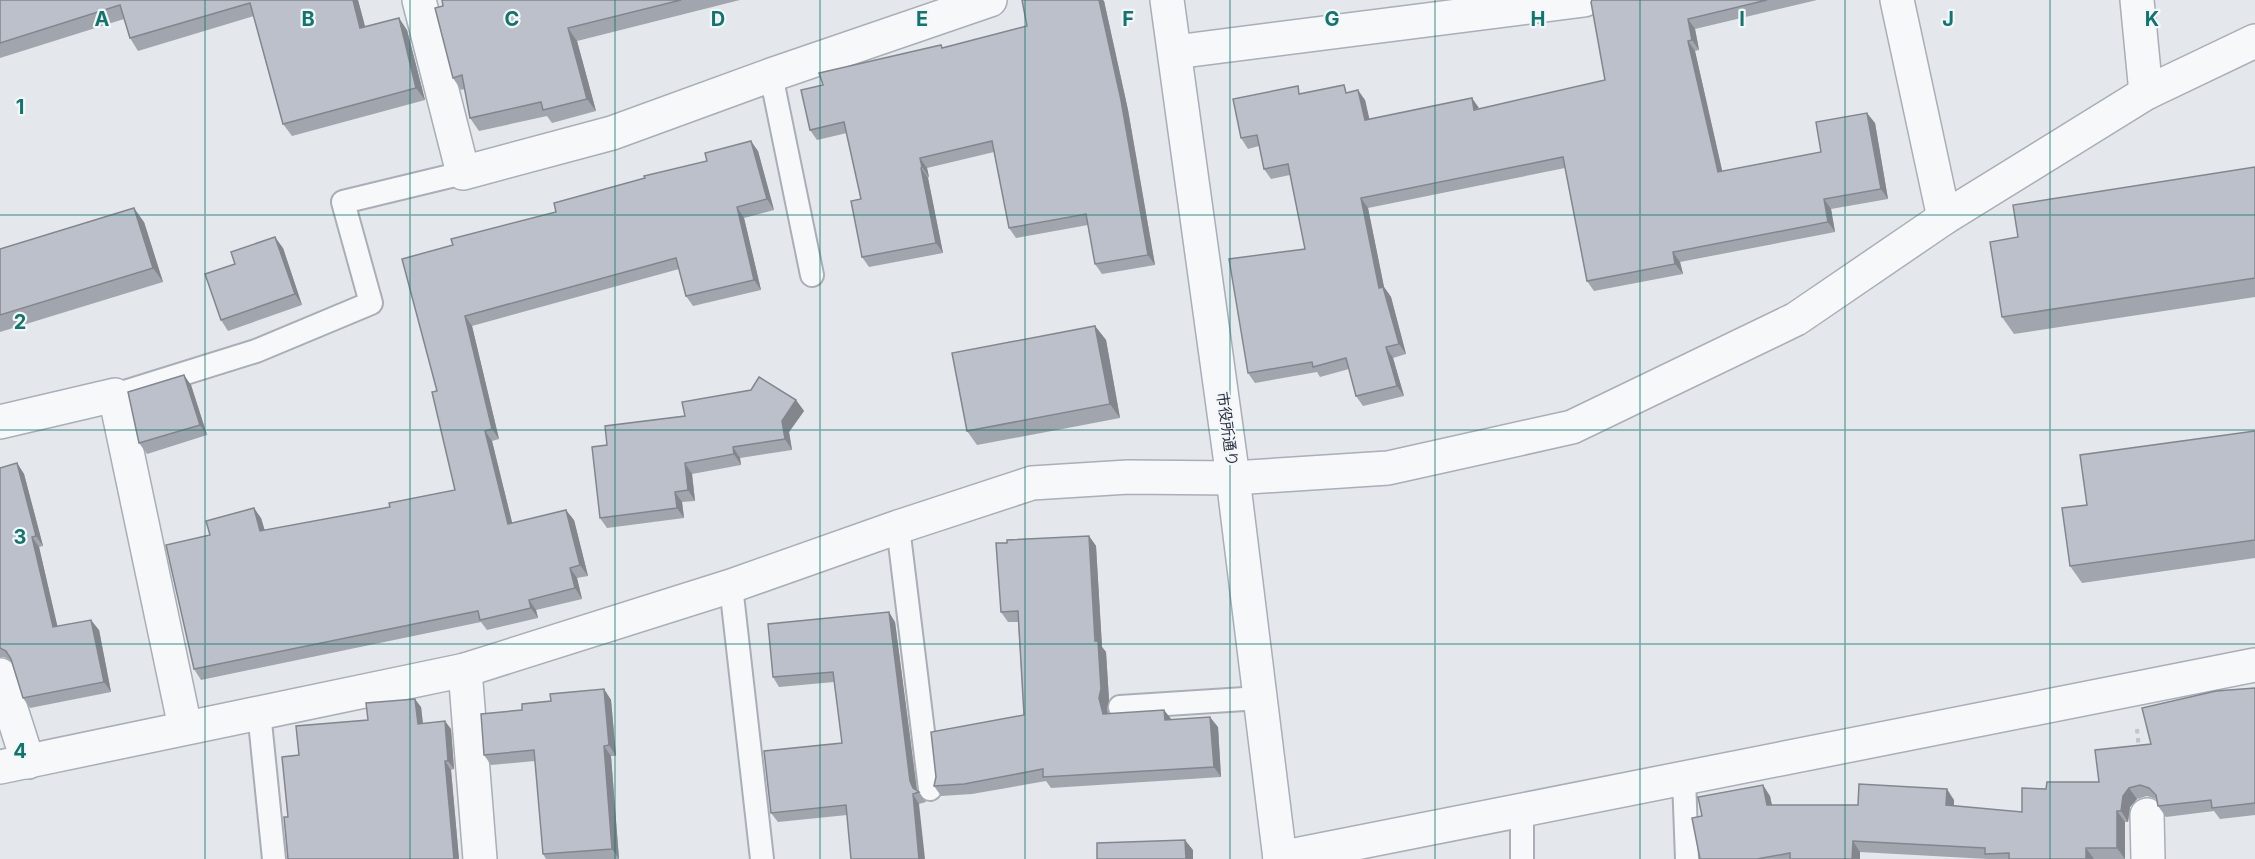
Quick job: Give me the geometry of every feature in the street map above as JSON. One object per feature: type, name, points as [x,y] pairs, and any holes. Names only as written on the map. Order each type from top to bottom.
[{"type":"street","points":[[419,0],[463,173],[612,133],[771,75],[990,0]]},
{"type":"street","name":"市役所通り","points":[[1167,0],[1233,478],[1280,859]]},
{"type":"street","points":[[1175,52],[1584,0]]},
{"type":"street","points":[[1897,0],[1944,218]]},
{"type":"street","points":[[2137,0],[2146,93]]},
{"type":"street","points":[[0,675],[14,764],[465,670],[731,586],[1032,483],[1128,477],[1233,478],[1388,468],[1572,427],[1796,319],[1944,218],[2146,93],[2255,41]]},
{"type":"street","points":[[0,422],[115,395],[185,728]]},
{"type":"street","points":[[1280,859],[2255,665]]},
{"type":"street","points":[[465,670],[480,859]]},
{"type":"street","points":[[2147,815],[2148,859]]},
{"type":"lane","points":[[771,75],[812,275]]},
{"type":"lane","points":[[115,395],[256,351],[371,303],[343,202],[463,173]]},
{"type":"lane","points":[[898,527],[930,789]]},
{"type":"lane","points":[[731,586],[762,859]]},
{"type":"lane","points":[[1120,707],[1260,698]]},
{"type":"lane","points":[[259,712],[274,859]]},
{"type":"lane","points":[[1684,779],[1687,859]]},
{"type":"lane","points":[[1522,811],[1522,859]]},
{"type":"path","points":[[2132,690],[2147,815]]},
{"type":"building","points":[[0,0],[353,0],[360,28],[399,18],[416,88],[283,124],[250,3],[130,38],[120,5],[0,43]]},
{"type":"building","points":[[442,0],[681,0],[568,28],[587,99],[543,110],[541,102],[470,118],[462,75],[453,78],[435,8],[443,6]]},
{"type":"building","points":[[1022,0],[1099,0],[1121,100],[1148,255],[1095,264],[1086,214],[1009,228],[992,141],[920,158],[936,243],[862,257],[851,201],[861,199],[844,122],[810,130],[801,90],[823,85],[819,73],[941,45],[942,48],[1027,26]]},
{"type":"building","points":[[1592,0],[1767,0],[1688,19],[1692,40],[1688,41],[1718,172],[1821,152],[1816,122],[1867,113],[1881,189],[1824,199],[1828,222],[1673,252],[1675,264],[1587,281],[1563,157],[1361,198],[1379,288],[1383,287],[1399,344],[1386,347],[1397,386],[1356,396],[1346,358],[1313,367],[1312,362],[1248,373],[1229,259],[1305,249],[1288,164],[1264,169],[1257,135],[1241,138],[1233,99],[1298,86],[1299,94],[1344,85],[1346,93],[1358,90],[1365,120],[1472,98],[1474,110],[1605,80]]},
{"type":"building","points":[[751,141],[767,199],[737,207],[754,280],[686,296],[676,258],[465,316],[492,429],[485,431],[508,524],[566,510],[580,565],[570,568],[575,588],[529,600],[531,608],[480,620],[478,611],[194,669],[166,545],[210,535],[206,521],[254,508],[260,531],[390,507],[389,503],[455,490],[432,392],[437,391],[402,259],[453,245],[451,239],[556,212],[554,203],[645,178],[644,176],[707,161],[705,153]]},
{"type":"building","points":[[2255,167],[2255,278],[2002,317],[1990,242],[2018,237],[2013,205]]},
{"type":"building","points":[[134,208],[153,268],[0,315],[0,249]]},
{"type":"building","points":[[275,237],[295,294],[221,320],[205,274],[235,264],[231,252]]},
{"type":"building","points":[[1095,326],[1110,404],[967,431],[952,353]]},
{"type":"building","points":[[184,375],[200,425],[139,443],[128,392]]},
{"type":"building","points":[[759,377],[796,400],[782,421],[785,439],[733,447],[734,454],[685,463],[688,490],[675,492],[677,508],[600,518],[592,447],[607,445],[605,426],[685,416],[682,402],[751,390]]},
{"type":"building","points":[[2255,431],[2255,540],[2070,566],[2062,508],[2087,505],[2080,455]]},
{"type":"building","points":[[17,463],[36,536],[32,537],[53,627],[91,620],[104,682],[23,698],[11,659],[6,651],[0,648],[0,468]]},
{"type":"building","points":[[1089,536],[1095,641],[1098,641],[1101,689],[1099,698],[1103,714],[1164,710],[1165,720],[1210,717],[1214,767],[1043,777],[1043,769],[964,784],[934,786],[936,777],[931,732],[1024,715],[1018,611],[1001,612],[996,543],[1007,543],[1007,540]]},
{"type":"building","points":[[889,612],[910,781],[913,788],[919,792],[913,794],[919,859],[851,859],[846,805],[771,813],[764,751],[842,743],[833,672],[773,677],[768,624]]},
{"type":"building","points":[[2255,688],[2255,803],[2212,808],[2211,800],[2158,806],[2156,795],[2149,788],[2140,785],[2129,788],[2123,796],[2121,811],[2117,811],[2117,848],[2086,848],[2086,859],[2009,859],[2009,853],[1985,854],[1985,848],[1853,841],[1852,859],[1790,859],[1790,853],[1757,859],[1700,859],[1692,818],[1702,816],[1698,797],[1763,785],[1767,805],[1858,805],[1859,784],[1947,789],[1946,805],[2022,812],[2022,788],[2046,789],[2047,782],[2099,782],[2095,750],[2151,744],[2142,708],[2216,691]]},
{"type":"building","points":[[604,689],[609,745],[604,746],[612,849],[543,854],[534,750],[484,755],[481,714],[522,710],[522,704],[551,701],[550,694]]},
{"type":"building","points":[[415,699],[418,724],[445,721],[448,761],[445,761],[454,859],[288,859],[284,817],[288,817],[282,757],[299,755],[296,726],[368,720],[366,703]]},
{"type":"building","points":[[1185,840],[1186,859],[1097,859],[1097,843]]}]
